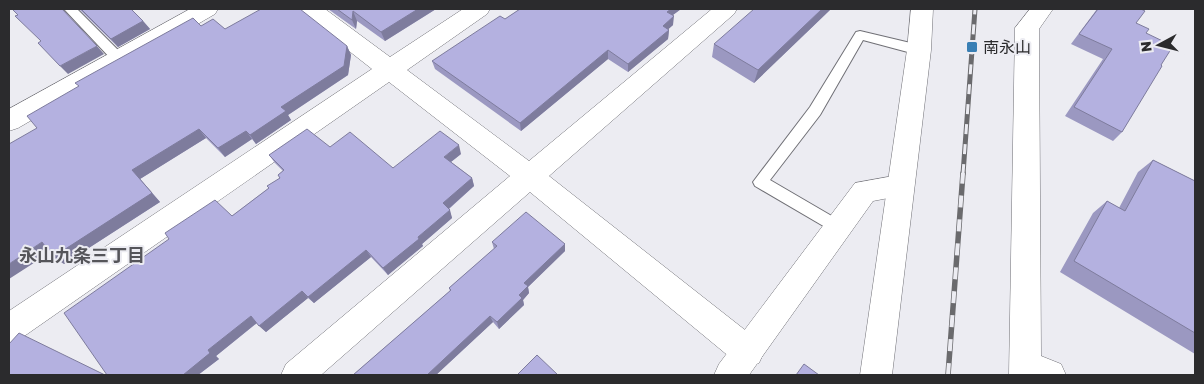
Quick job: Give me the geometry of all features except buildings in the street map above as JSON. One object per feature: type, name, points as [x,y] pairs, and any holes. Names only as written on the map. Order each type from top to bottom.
[{"type":"street","points":[[9,121],[207,9]]},
{"type":"street","points":[[310,9],[531,177],[748,352]]},
{"type":"street","points":[[9,329],[479,9]]},
{"type":"street","points":[[297,375],[726,9]]},
{"type":"street","points":[[876,375],[899,186],[919,50],[922,9]]},
{"type":"street","points":[[1033,372],[1027,28],[1042,9]]},
{"type":"street","points":[[730,375],[865,191],[899,186]]},
{"type":"lane","points":[[70,9],[118,58]]},
{"type":"lane","points":[[837,227],[760,182],[814,111],[860,36],[919,50]]},
{"type":"railway","points":[[963,174],[975,9]]},
{"type":"railway","points":[[948,375],[963,173]]},
{"type":"place","name":"南永山","points":[[972,47]]},
{"type":"district","name":"永山九条三丁目","points":[[82,256]]}]
